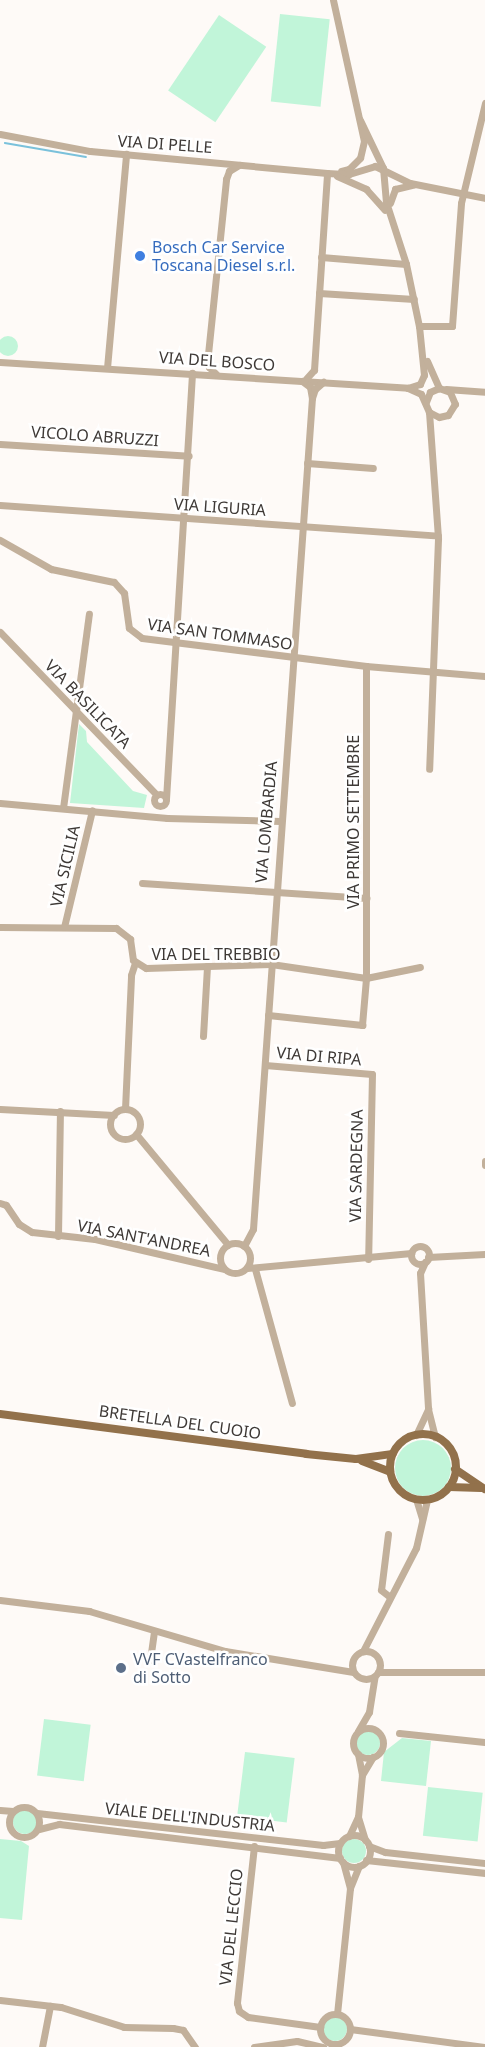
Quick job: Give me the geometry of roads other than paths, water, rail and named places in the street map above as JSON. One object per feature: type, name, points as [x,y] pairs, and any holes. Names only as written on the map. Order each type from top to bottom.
[{"type":"main road","name":"BRETELLA DEL CUOIO","points":[[0,1414],[356,1459],[390,1472]]},
{"type":"main road","points":[[449,1487],[455,1469],[449,1448],[435,1437],[416,1436],[402,1442],[393,1454],[390,1472],[397,1488],[416,1499],[427,1500],[449,1487],[483,1489]]},
{"type":"main road","name":"BRETELLA DEL CUOIO","points":[[356,1459],[393,1454]]},
{"type":"main road","points":[[455,1469],[483,1489]]},
{"type":"street","points":[[312,398],[308,384],[303,381],[314,370],[328,173],[349,170],[360,158],[364,141],[333,0]]},
{"type":"street","points":[[419,326],[452,326],[462,194],[485,104]]},
{"type":"street","points":[[360,120],[383,168],[392,223],[406,264],[423,347],[424,378],[420,384],[408,388]]},
{"type":"street","name":"VIA DI PELLE","points":[[0,134],[126,154],[328,173],[383,168]]},
{"type":"street","points":[[107,368],[126,154]]},
{"type":"street","points":[[207,160],[222,166],[226,179],[208,354],[210,369],[221,375]]},
{"type":"street","points":[[226,179],[234,167],[251,165]]},
{"type":"street","points":[[383,168],[398,178],[422,186],[485,198]]},
{"type":"street","name":"VIA DI PELLE","points":[[328,173],[374,195],[392,223]]},
{"type":"street","points":[[392,223],[393,192],[400,186],[422,186]]},
{"type":"street","points":[[321,257],[406,264]]},
{"type":"street","points":[[319,292],[414,299]]},
{"type":"street","points":[[423,347],[442,389],[455,400]]},
{"type":"street","points":[[167,818],[166,802],[189,456],[192,373],[203,367],[208,354]]},
{"type":"street","name":"VIA DEL BOSCO","points":[[0,362],[408,388]]},
{"type":"street","points":[[312,398],[318,385],[325,382]]},
{"type":"street","points":[[408,388],[426,402],[429,412],[438,536],[429,770]]},
{"type":"street","points":[[426,402],[430,392],[442,389],[485,392]]},
{"type":"street","points":[[430,437],[441,417],[452,412],[455,400],[468,391]]},
{"type":"street","name":"VIA LOMBARDIA","points":[[244,1246],[253,1229],[274,893],[294,658],[312,398]]},
{"type":"street","points":[[429,412],[441,417]]},
{"type":"street","name":"VICOLO ABRUZZI","points":[[0,444],[189,456]]},
{"type":"street","points":[[307,463],[373,468]]},
{"type":"street","name":"VIA LIGURIA","points":[[0,505],[438,536]]},
{"type":"street","name":"VIA SAN TOMMASO","points":[[0,540],[51,569],[114,582],[124,593],[132,632],[142,638],[366,666],[485,676]]},
{"type":"street","points":[[63,808],[88,614]]},
{"type":"street","name":"VIA BASILICATA","points":[[0,632],[75,709],[155,799],[166,802]]},
{"type":"street","name":"VIA PRIMO SETTEMBRE","points":[[268,1015],[362,1025],[366,978],[366,666]]},
{"type":"street","points":[[152,816],[155,799]]},
{"type":"street","points":[[0,803],[167,818],[280,820]]},
{"type":"street","name":"VIA SICILIA","points":[[64,927],[92,810]]},
{"type":"street","points":[[142,883],[366,898]]},
{"type":"street","name":"VIA DEL TREBBIO","points":[[0,927],[122,930],[130,939],[135,963],[154,968],[271,964],[366,978],[420,967]]},
{"type":"street","points":[[125,1109],[131,975],[135,963]]},
{"type":"street","points":[[203,1036],[207,966]]},
{"type":"street","name":"VIA DI RIPA","points":[[265,1065],[372,1074]]},
{"type":"street","name":"VIA SARDEGNA","points":[[368,1259],[372,1074]]},
{"type":"street","points":[[0,1109],[114,1115],[125,1109]]},
{"type":"street","points":[[125,1109],[138,1116],[136,1134],[228,1245]]},
{"type":"street","points":[[58,1236],[60,1111]]},
{"type":"street","points":[[114,1115],[110,1127],[114,1135],[123,1139],[136,1134]]},
{"type":"street","name":"VIA SANT'ANDREA","points":[[0,1203],[6,1205],[20,1224],[32,1232],[95,1239],[224,1269],[236,1274],[247,1268],[397,1256],[412,1258]]},
{"type":"street","name":"VIA SANT'ANDREA","points":[[224,1269],[220,1257],[228,1245],[244,1246]]},
{"type":"street","points":[[244,1246],[250,1257],[247,1268]]},
{"type":"street","points":[[412,1258],[420,1246],[427,1257]]},
{"type":"street","points":[[412,1258],[485,1254]]},
{"type":"street","points":[[420,1273],[427,1257]]},
{"type":"street","points":[[412,1258],[420,1273],[428,1410],[435,1437]]},
{"type":"street","points":[[255,1269],[292,1403]]},
{"type":"street","points":[[416,1436],[428,1410]]},
{"type":"street","points":[[416,1499],[422,1519]]},
{"type":"street","points":[[339,1668],[353,1660],[373,1638],[390,1598],[416,1548],[427,1500]]},
{"type":"street","points":[[388,1534],[381,1590],[390,1598]]},
{"type":"street","points":[[0,1600],[89,1611],[225,1651],[339,1668],[353,1672],[362,1679],[371,1692]]},
{"type":"street","points":[[150,1660],[154,1631]]},
{"type":"street","points":[[373,1638],[373,1653],[380,1662],[395,1669]]},
{"type":"street","points":[[363,1651],[373,1653]]},
{"type":"street","points":[[353,1660],[353,1672]]},
{"type":"street","points":[[362,1775],[382,1745],[369,1712],[371,1692],[380,1662]]},
{"type":"street","points":[[362,1679],[395,1669],[485,1672]]},
{"type":"street","points":[[350,1888],[340,1844],[349,1836],[358,1817],[362,1775],[358,1754],[353,1743],[369,1712]]},
{"type":"street","points":[[358,1731],[375,1730]]},
{"type":"street","points":[[399,1733],[485,1742]]},
{"type":"street","points":[[358,1754],[373,1756]]},
{"type":"street","name":"VIALE DELL'INDUSTRIA","points":[[0,1810],[13,1811],[24,1807],[37,1813],[323,1845],[340,1844]]},
{"type":"street","points":[[9,1826],[13,1811]]},
{"type":"street","points":[[37,1813],[39,1829]]},
{"type":"street","points":[[337,2014],[350,1888],[360,1866],[366,1860],[367,1843],[358,1817]]},
{"type":"street","name":"VIALE DELL'INDUSTRIA","points":[[0,1822],[9,1826],[23,1838],[39,1829],[59,1824],[254,1846],[342,1860],[360,1866]]},
{"type":"street","points":[[349,1836],[385,1852],[485,1863]]},
{"type":"street","name":"VIA DEL LECCIO","points":[[254,1846],[237,2003],[239,2011],[248,2017],[320,2027]]},
{"type":"street","points":[[366,1860],[485,1873]]},
{"type":"street","points":[[0,2000],[81,2011],[124,2027],[183,2030],[195,2047]]},
{"type":"street","points":[[42,2047],[50,2006]]},
{"type":"street","points":[[337,2014],[345,2018],[350,2029],[345,2040],[334,2044],[324,2038],[320,2027],[326,2018],[337,2014]]},
{"type":"street","points":[[350,2029],[485,2047]]},
{"type":"street","points":[[254,2047],[297,2041],[323,2047]]},
{"type":"waterway","points":[[5,143],[86,157]]},
{"type":"place","name":"Bosch Car Service Toscana Diesel s.r.l.","points":[[140,256]]},
{"type":"place","name":"VVF CVastelfranco di Sotto","points":[[121,1668]]}]
